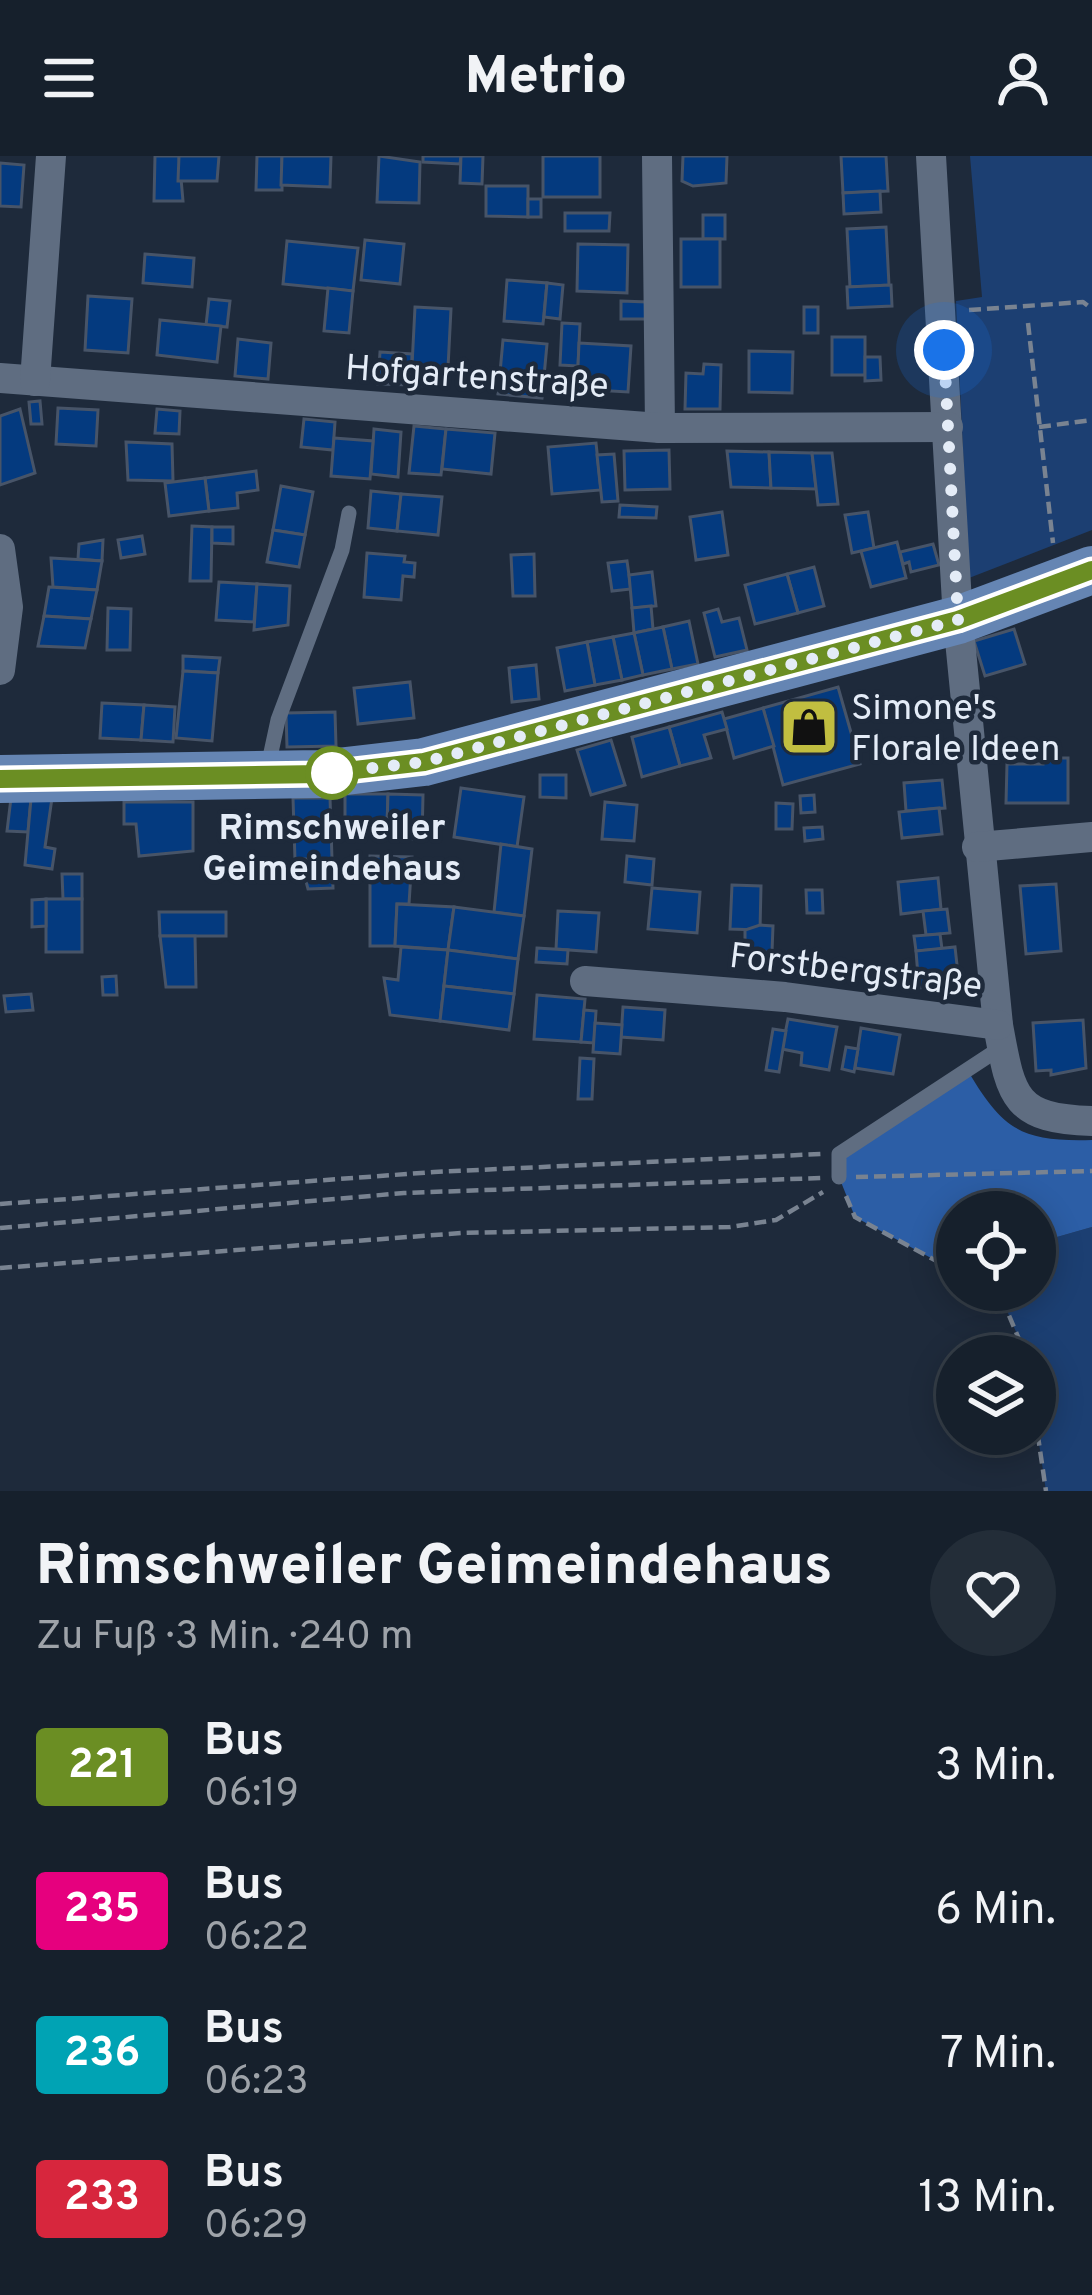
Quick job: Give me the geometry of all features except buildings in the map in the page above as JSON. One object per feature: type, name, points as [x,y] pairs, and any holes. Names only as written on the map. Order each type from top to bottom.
[{"type":"main road","points":[[0,779],[267,774],[424,762],[958,620],[1072,558]]},
{"type":"street","points":[[35,380],[51,156]]},
{"type":"street","points":[[657,156],[661,428]]},
{"type":"street","name":"Forstbergstraße","points":[[585,981],[785,997],[1000,1036],[977,847],[958,620],[931,156]]},
{"type":"street","name":"Hofgartenstraße","points":[[0,378],[661,428],[948,427]]},
{"type":"street","points":[[0,549],[8,608],[0,670]]},
{"type":"street","points":[[977,847],[1092,837]]},
{"type":"street","points":[[1000,1036],[1009,1082],[1036,1116],[1092,1121]]},
{"type":"lane","points":[[267,774],[278,720],[342,550],[349,513]]},
{"type":"lane","points":[[839,1178],[838,1154],[1000,1036]]},
{"type":"path","points":[[941,311],[1083,302],[1092,309]]},
{"type":"path","points":[[1028,322],[1040,427],[1072,558]]},
{"type":"path","points":[[1040,427],[1092,420]]},
{"type":"path","points":[[0,1204],[434,1172],[838,1154]]},
{"type":"path","points":[[0,1228],[404,1193],[1092,1172]]},
{"type":"path","points":[[0,1268],[460,1233],[730,1227],[776,1220],[809,1204],[839,1178]]},
{"type":"path","points":[[839,1178],[855,1216],[936,1260]]},
{"type":"path","points":[[1041,1455],[1046,1491]]},
{"type":"shaded area","points":[[970,156],[1092,156],[1092,530],[969,578],[956,301],[982,297]]},
{"type":"shaded area","points":[[965,1066],[990,1104],[1015,1127],[1047,1138],[1092,1140],[1092,1227],[1056,1238],[1056,1191],[936,1191],[936,1261],[855,1217],[839,1177],[839,1154]]},
{"type":"shaded area","points":[[1092,1227],[1092,1491],[1046,1491],[1041,1455],[1056,1455],[1056,1335],[1017,1335],[1007,1311],[1056,1311],[1057,1237]]},
{"type":"bus line","name":"221","points":[[0,779],[320,774],[424,762],[958,620],[1092,570]]},
{"type":"place","name":"Simone's Florale Ideen","points":[[809,727]]},
{"type":"place","name":"Rimschweiler Geimeindehaus","points":[[332,773]]},
{"type":"route","points":[[332,773],[320,774],[424,762],[958,620],[944,350]]}]
